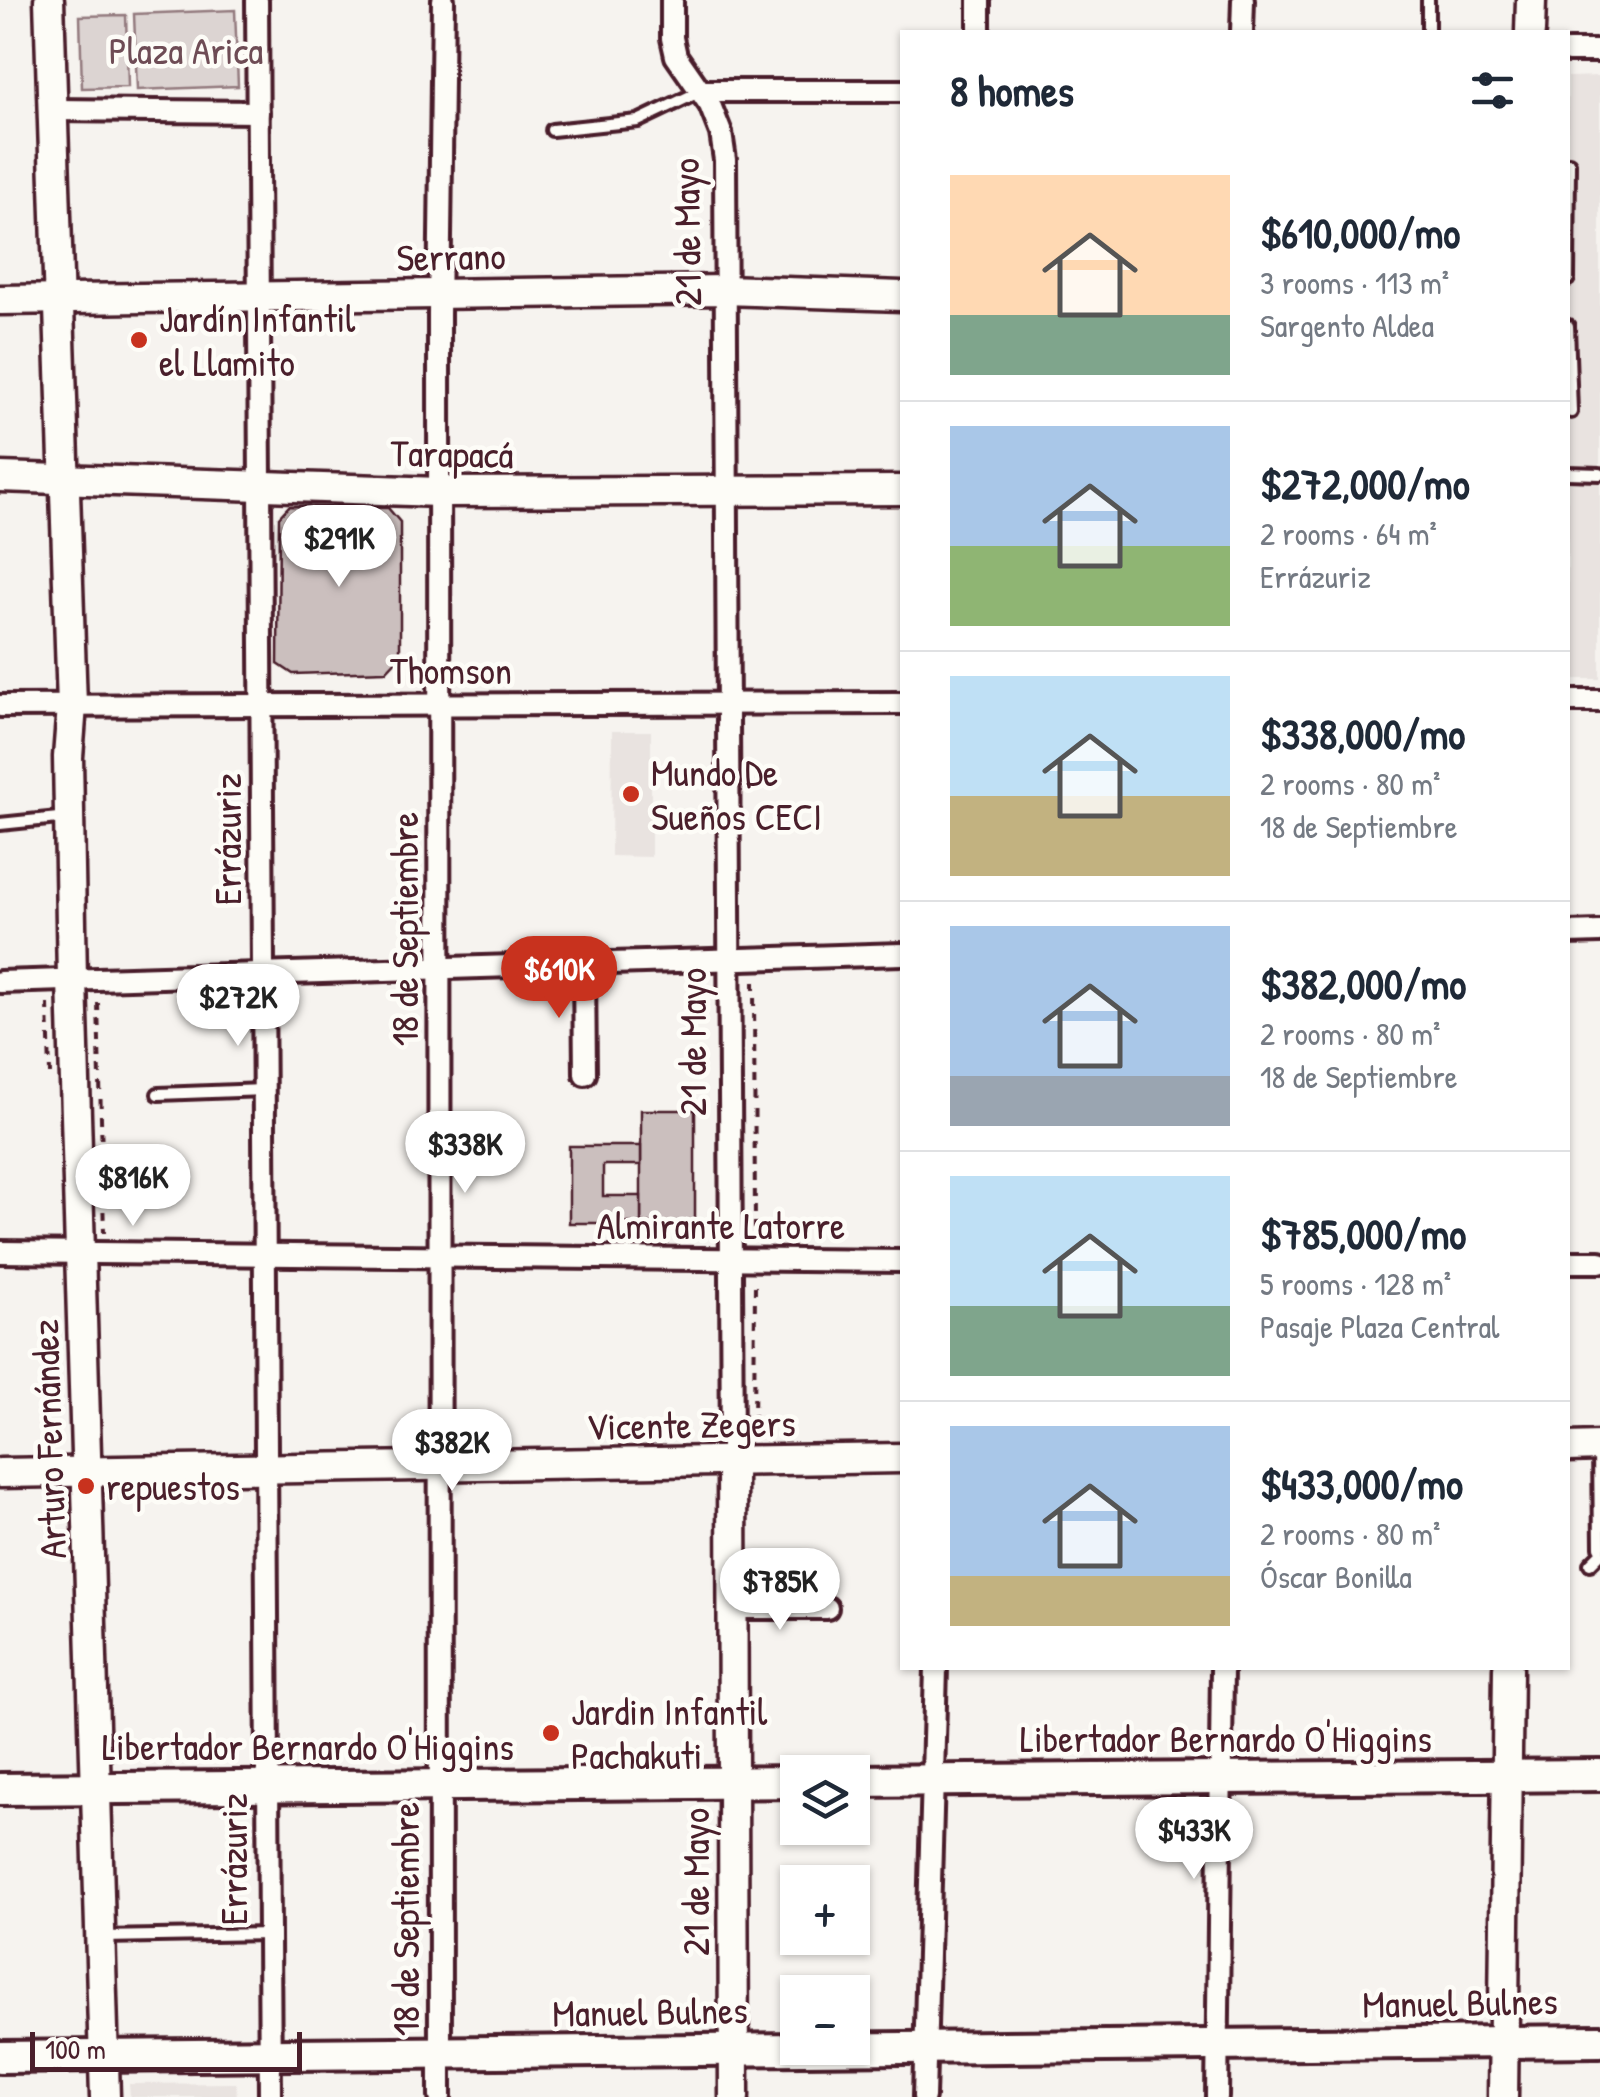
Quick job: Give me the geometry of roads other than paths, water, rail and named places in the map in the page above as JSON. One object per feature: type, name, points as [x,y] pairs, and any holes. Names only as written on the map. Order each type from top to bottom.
[{"type":"main road","name":"Libertador Bernardo O'Higgins","points":[[870,1782],[1600,1775]]},
{"type":"main road","name":"Libertador Bernardo O'Higgins","points":[[0,1788],[780,1782]]},
{"type":"main road","name":"Manuel Bulnes","points":[[0,2058],[1600,2040]]},
{"type":"street","name":"Arturo Fernández","points":[[49,0],[72,706],[68,757],[72,980],[106,2097]]},
{"type":"street","name":"Errázuriz","points":[[257,0],[270,2097]]},
{"type":"street","name":"18 de Septiembre","points":[[440,2097],[439,294],[443,0]]},
{"type":"street","name":"21 de Mayo","points":[[672,0],[673,47],[717,120],[724,146],[730,1260],[743,1460],[732,1608],[734,2097]]},
{"type":"street","points":[[978,30],[979,0]]},
{"type":"street","points":[[1242,30],[1243,0]]},
{"type":"street","points":[[1530,30],[1531,0]]},
{"type":"street","points":[[1570,51],[1600,51]]},
{"type":"street","points":[[701,91],[900,91]]},
{"type":"street","points":[[52,110],[258,112]]},
{"type":"street","name":"Serrano","points":[[0,300],[725,290],[900,296]]},
{"type":"street","name":"Tarapacá","points":[[0,477],[439,492],[900,490]]},
{"type":"street","points":[[1570,701],[1600,701]]},
{"type":"street","name":"Thomson","points":[[0,706],[900,703]]},
{"type":"street","points":[[1570,933],[1600,932]]},
{"type":"street","points":[[0,982],[900,954]]},
{"type":"street","points":[[584,965],[586,1074]]},
{"type":"street","name":"Almirante Latorre","points":[[0,1252],[900,1261]]},
{"type":"street","points":[[1570,1262],[1600,1262]]},
{"type":"street","points":[[1570,1447],[1599,1446]]},
{"type":"street","name":"Vicente Zegers","points":[[0,1473],[900,1458]]},
{"type":"street","points":[[732,1608],[827,1608]]},
{"type":"street","points":[[924,2097],[936,1670]]},
{"type":"street","points":[[1216,2097],[1222,1670]]},
{"type":"street","points":[[1503,2097],[1508,1670]]},
{"type":"lane","points":[[1428,0],[1428,30]]},
{"type":"lane","points":[[552,130],[638,121],[701,91]]},
{"type":"lane","points":[[1570,369],[1572,412]]},
{"type":"lane","points":[[1570,473],[1600,474]]},
{"type":"lane","points":[[0,824],[69,817]]},
{"type":"lane","points":[[158,1094],[264,1090]]},
{"type":"lane","points":[[1590,1564],[1600,1551],[1599,1446]]},
{"type":"lane","points":[[100,1937],[269,1934]]},
{"type":"place","name":"Jardín Infantil el Llamito","points":[[139,340]]},
{"type":"place","name":"Mundo De Sueños CECI","points":[[631,794]]},
{"type":"place","name":"repuestos","points":[[86,1486]]},
{"type":"place","name":"Jardin Infantil Pachakuti","points":[[551,1733]]},
{"type":"park label","name":"Plaza Arica","points":[[186,50]]}]
